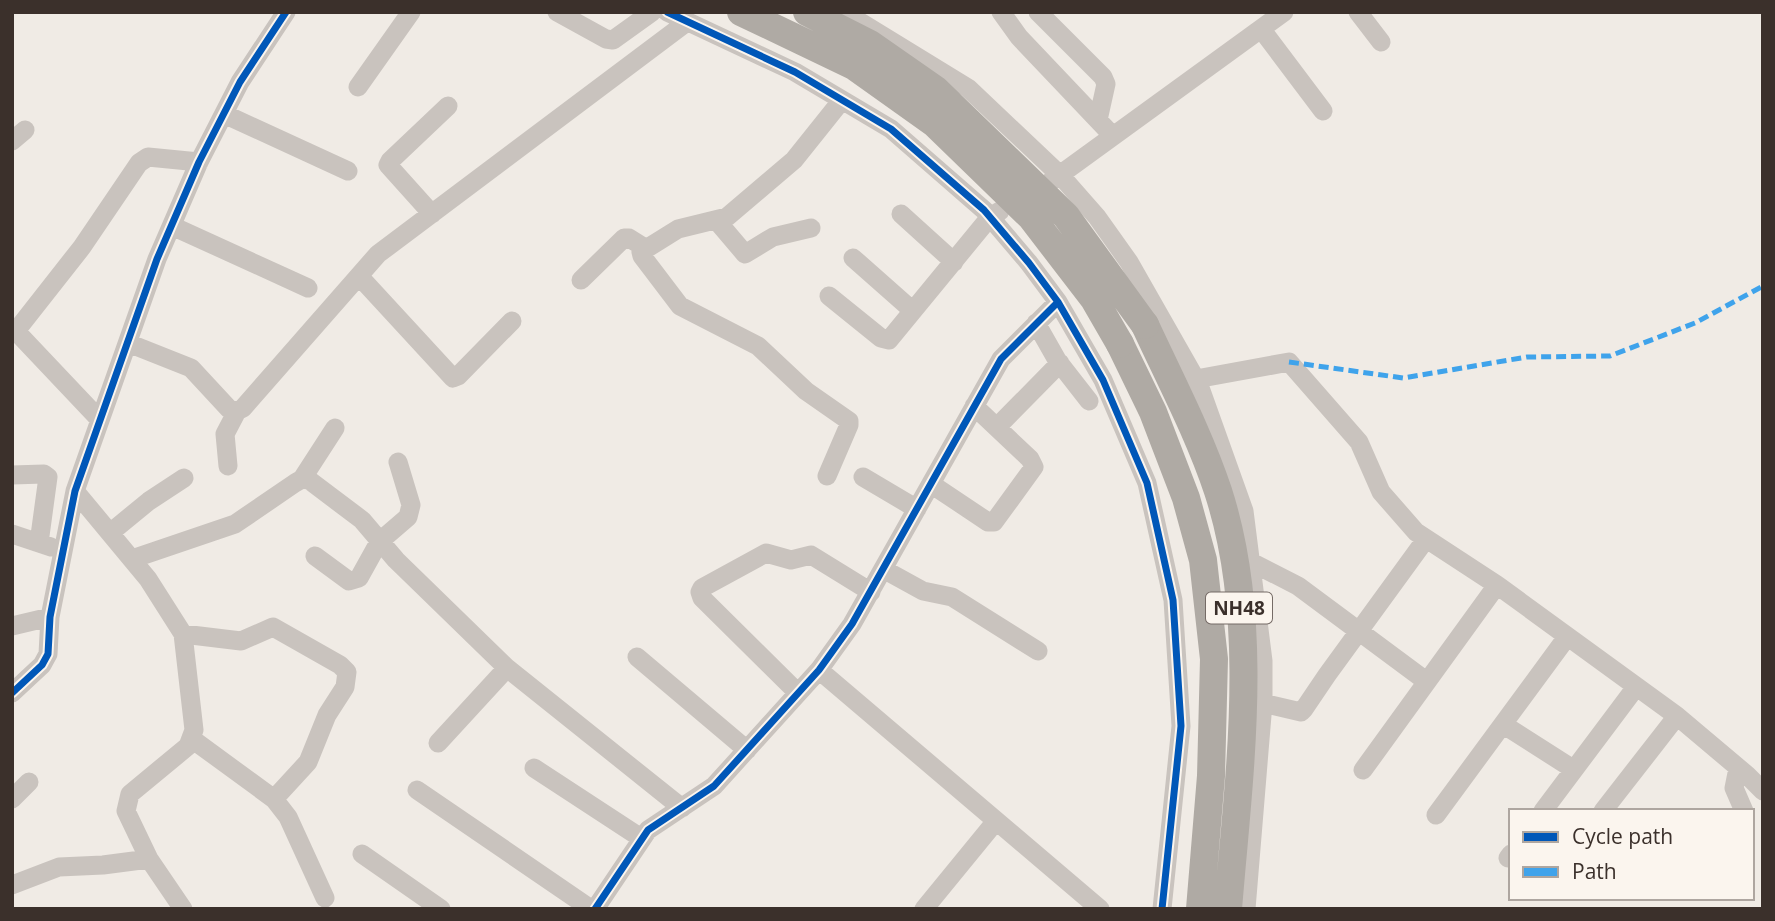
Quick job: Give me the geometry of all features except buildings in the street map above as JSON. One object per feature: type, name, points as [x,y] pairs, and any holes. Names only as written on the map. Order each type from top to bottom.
[{"type":"highway","name":"NH48","points":[[741,12],[854,66],[934,123],[1031,217],[1094,299],[1120,344],[1153,412],[1186,498],[1203,561],[1214,659],[1211,776],[1200,909]]},
{"type":"highway","name":"NH48","points":[[807,12],[870,44],[936,90],[1066,216],[1145,325],[1218,491],[1236,570],[1245,679],[1246,906]]},
{"type":"street","points":[[12,692],[46,659],[50,617],[75,491],[172,226],[199,162],[240,82],[286,12]]},
{"type":"street","points":[[358,87],[411,12]]},
{"type":"street","points":[[557,12],[612,40],[652,12]]},
{"type":"street","points":[[667,12],[795,72],[891,130],[993,222],[1030,262],[1058,302],[1103,380],[1147,483],[1173,600],[1181,726],[1162,909]]},
{"type":"street","points":[[844,12],[968,89],[1065,180],[1097,216],[1129,262],[1196,379],[1244,511],[1263,661],[1263,702],[1246,906]]},
{"type":"street","points":[[1001,12],[1019,37],[1112,135]]},
{"type":"street","points":[[1038,12],[1103,77],[1105,88],[1098,120]]},
{"type":"street","points":[[1358,12],[1381,42]]},
{"type":"street","points":[[830,296],[885,340],[893,336],[954,262],[993,222],[1065,180],[1112,135],[1272,19],[1323,111]]},
{"type":"street","points":[[228,466],[225,434],[237,411],[243,408],[378,254],[687,22]]},
{"type":"street","points":[[827,476],[849,421],[806,391],[758,346],[680,306],[641,252],[678,229],[727,217],[789,165],[842,100]]},
{"type":"street","points":[[432,214],[388,165],[449,106]]},
{"type":"street","points":[[224,114],[348,171]]},
{"type":"street","points":[[100,420],[14,329],[82,247],[139,163],[148,158],[199,162]]},
{"type":"street","points":[[901,214],[954,262]]},
{"type":"street","points":[[717,221],[745,254],[773,237],[811,228]]},
{"type":"street","points":[[172,226],[308,288]]},
{"type":"street","points":[[581,280],[624,238],[629,238],[645,248]]},
{"type":"street","points":[[853,258],[913,311]]},
{"type":"street","points":[[359,276],[453,378],[512,321]]},
{"type":"street","points":[[417,790],[593,909],[641,838],[657,824],[714,786],[819,670],[871,592],[1001,359],[1058,302]]},
{"type":"street","points":[[1036,323],[1059,363],[1089,401]]},
{"type":"street","points":[[128,343],[191,368],[229,409],[237,411]]},
{"type":"street","points":[[1196,379],[1289,362],[1359,442],[1381,492],[1416,531],[1497,585],[1677,716],[1763,791]]},
{"type":"street","points":[[997,427],[1059,363]]},
{"type":"street","points":[[931,484],[988,522],[994,522],[1034,467],[1030,459],[974,406]]},
{"type":"street","points":[[132,559],[235,524],[302,479],[335,428]]},
{"type":"street","points":[[315,556],[349,581],[359,578],[379,542],[408,517],[411,505],[398,462]]},
{"type":"street","points":[[12,475],[44,474],[48,477],[39,543]]},
{"type":"street","points":[[863,477],[917,509]]},
{"type":"street","points":[[110,533],[149,501],[184,478]]},
{"type":"street","points":[[302,479],[309,480],[356,515],[396,560],[507,668],[682,808]]},
{"type":"street","points":[[75,491],[148,579],[183,634],[194,730],[192,739],[188,746],[130,794],[126,811],[149,859],[183,909]]},
{"type":"street","points":[[12,534],[63,552]]},
{"type":"street","points":[[1263,702],[1301,712],[1426,539]]},
{"type":"street","points":[[798,693],[702,598],[702,588],[766,553],[791,560],[811,555],[871,592]]},
{"type":"street","points":[[1251,562],[1298,586],[1426,681]]},
{"type":"street","points":[[883,569],[923,591],[952,597],[1038,651]]},
{"type":"street","points":[[1363,771],[1497,585]]},
{"type":"street","points":[[12,626],[50,617]]},
{"type":"street","points":[[183,634],[240,641],[273,626],[340,665],[347,672],[345,687],[327,715],[308,762],[274,799]]},
{"type":"street","points":[[1436,816],[1567,637]]},
{"type":"street","points":[[637,657],[747,750]]},
{"type":"street","points":[[438,743],[507,668]]},
{"type":"street","points":[[819,670],[1100,909]]},
{"type":"street","points":[[1544,809],[1636,687]]},
{"type":"street","points":[[1606,809],[1677,716]]},
{"type":"street","points":[[1504,725],[1573,769]]},
{"type":"street","points":[[192,739],[274,799],[288,817],[325,898]]},
{"type":"street","points":[[534,768],[641,838]]},
{"type":"street","points":[[1738,768],[1734,788],[1743,809]]},
{"type":"street","points":[[12,799],[29,782]]},
{"type":"street","points":[[924,909],[996,821]]},
{"type":"street","points":[[362,854],[441,909]]},
{"type":"street","points":[[12,885],[59,867],[149,859]]},
{"type":"marked path","points":[[1289,362],[1403,378],[1527,357],[1610,356],[1695,323],[1763,286]]},
{"type":"cycle path","points":[[12,693],[42,665],[48,654],[50,617],[75,491],[157,259],[199,162],[240,82],[286,12]]},
{"type":"cycle path","points":[[667,12],[795,72],[891,129],[984,210],[1029,263],[1058,302],[1103,380],[1147,483],[1173,600],[1181,726],[1162,909]]},
{"type":"cycle path","points":[[595,909],[648,830],[714,786],[819,670],[852,624],[1001,359],[1058,302]]}]
